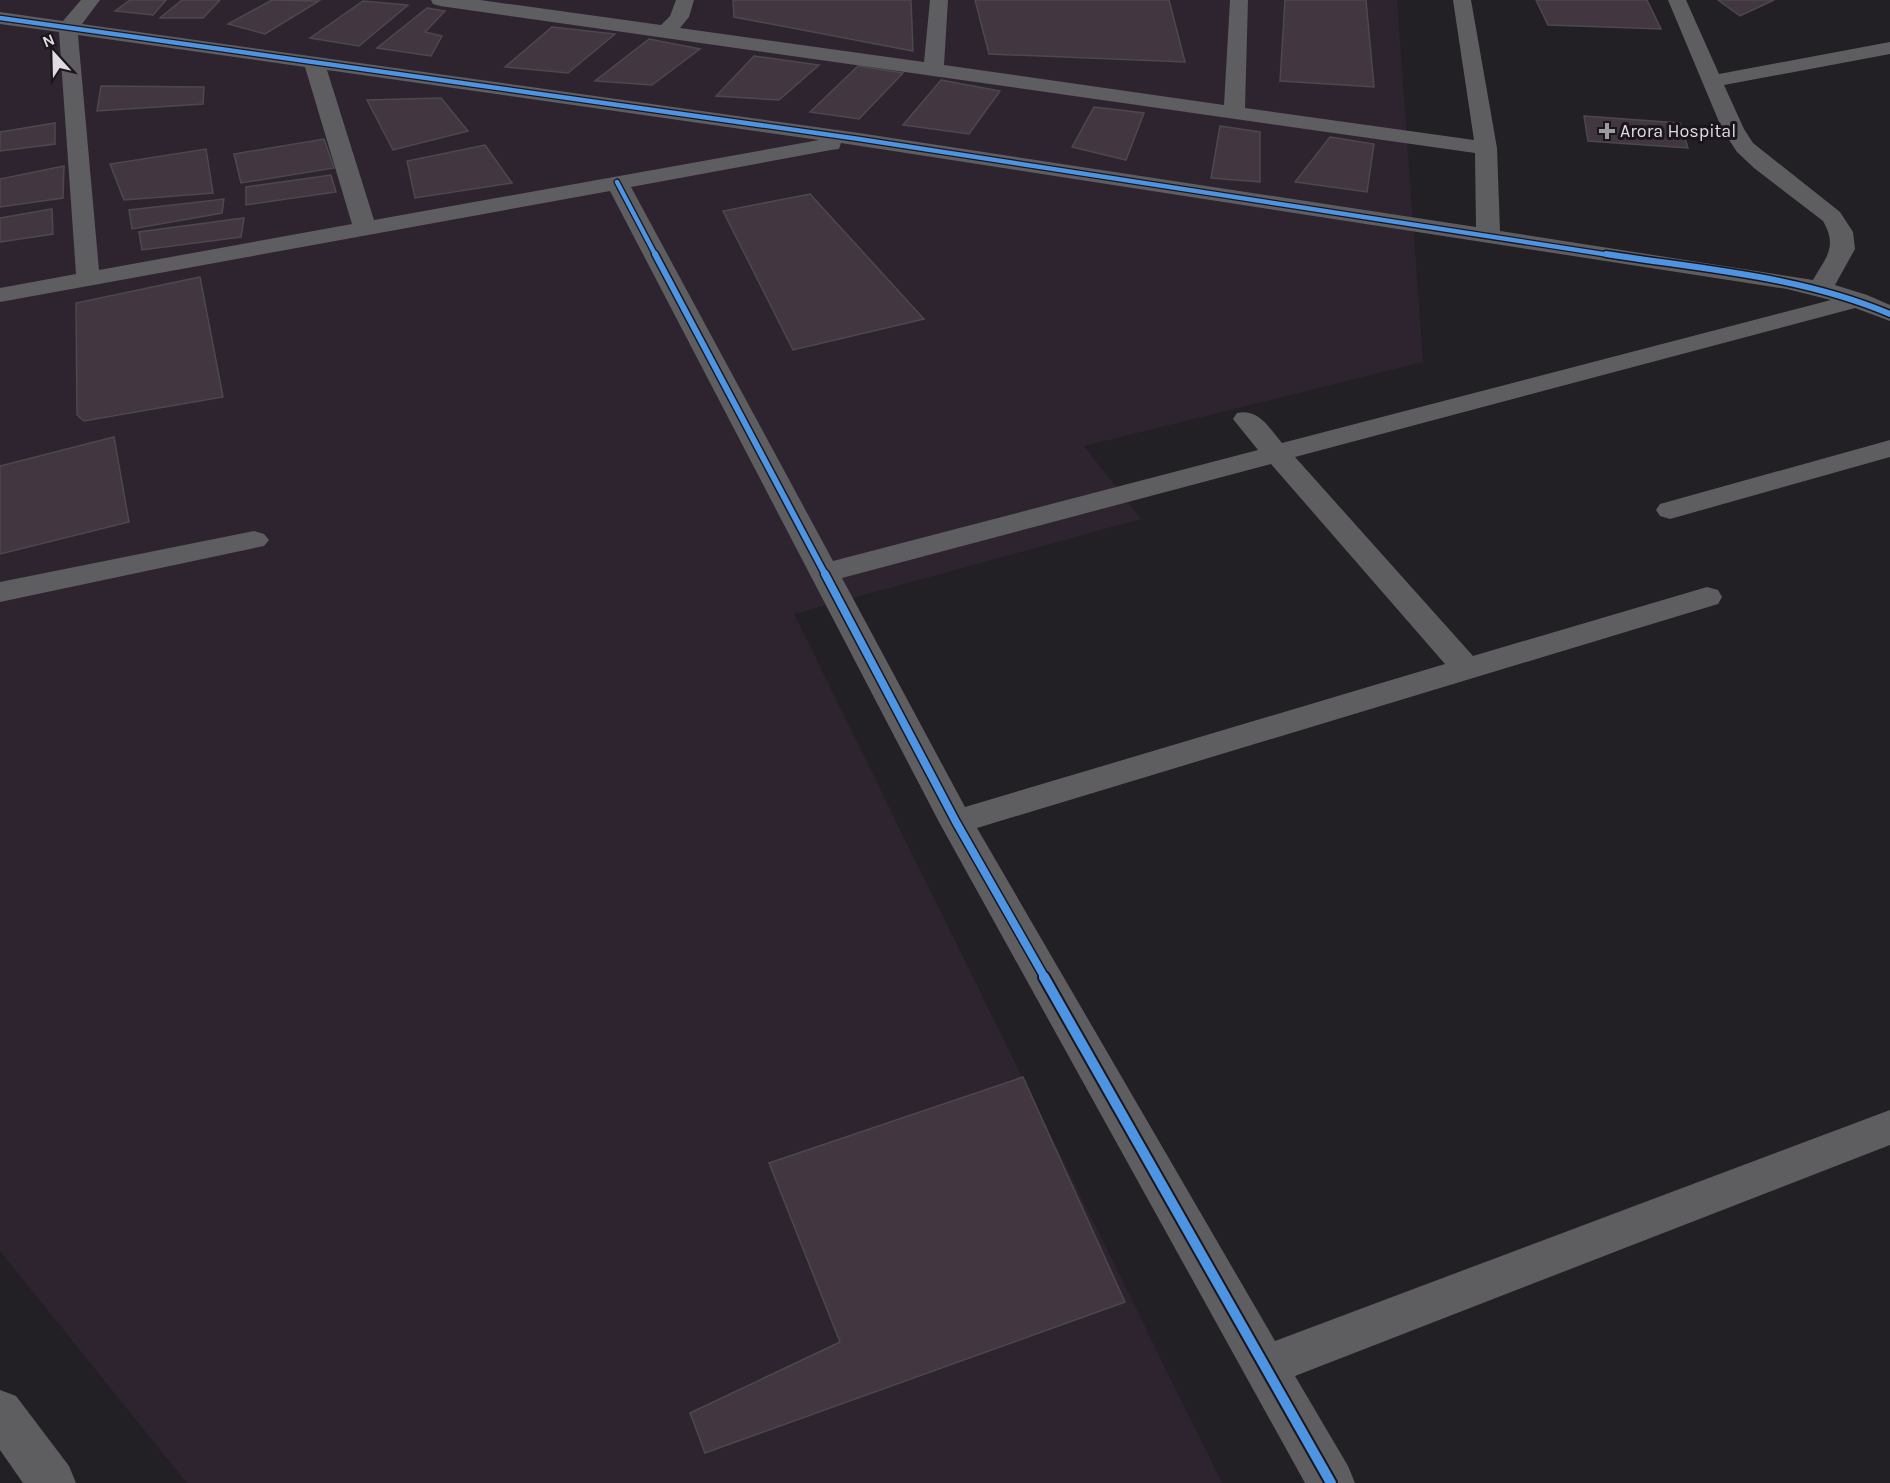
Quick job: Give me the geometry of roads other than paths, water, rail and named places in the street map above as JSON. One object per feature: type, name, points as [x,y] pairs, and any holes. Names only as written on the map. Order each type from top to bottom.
[{"type":"street","points":[[88,279],[69,28],[91,0]]},
{"type":"street","points":[[440,0],[1486,148]]},
{"type":"street","points":[[667,31],[679,17],[685,0]]},
{"type":"street","points":[[934,70],[939,0]]},
{"type":"street","points":[[1234,111],[1239,0]]},
{"type":"street","points":[[1462,0],[1486,148],[1488,236]]},
{"type":"street","points":[[1677,0],[1733,129],[1745,147],[1832,217],[1841,232],[1843,249],[1821,288]]},
{"type":"street","points":[[0,18],[859,139],[1821,288],[1858,300],[1890,314]]},
{"type":"street","points":[[1713,81],[1886,52]]},
{"type":"street","points":[[314,62],[365,228]]},
{"type":"street","points":[[0,295],[859,139]]},
{"type":"street","points":[[617,182],[956,822],[1331,1483]]},
{"type":"street","points":[[824,573],[1858,300]]},
{"type":"street","points":[[1246,419],[1467,669]]},
{"type":"street","points":[[1670,510],[1890,448]]},
{"type":"street","points":[[0,592],[254,540]]},
{"type":"street","points":[[956,822],[1707,597]]},
{"type":"street","points":[[1265,1366],[1890,1127]]},
{"type":"street","points":[[0,1412],[52,1483]]},
{"type":"place","name":"Arora Hospital","points":[[1607,131]]}]
